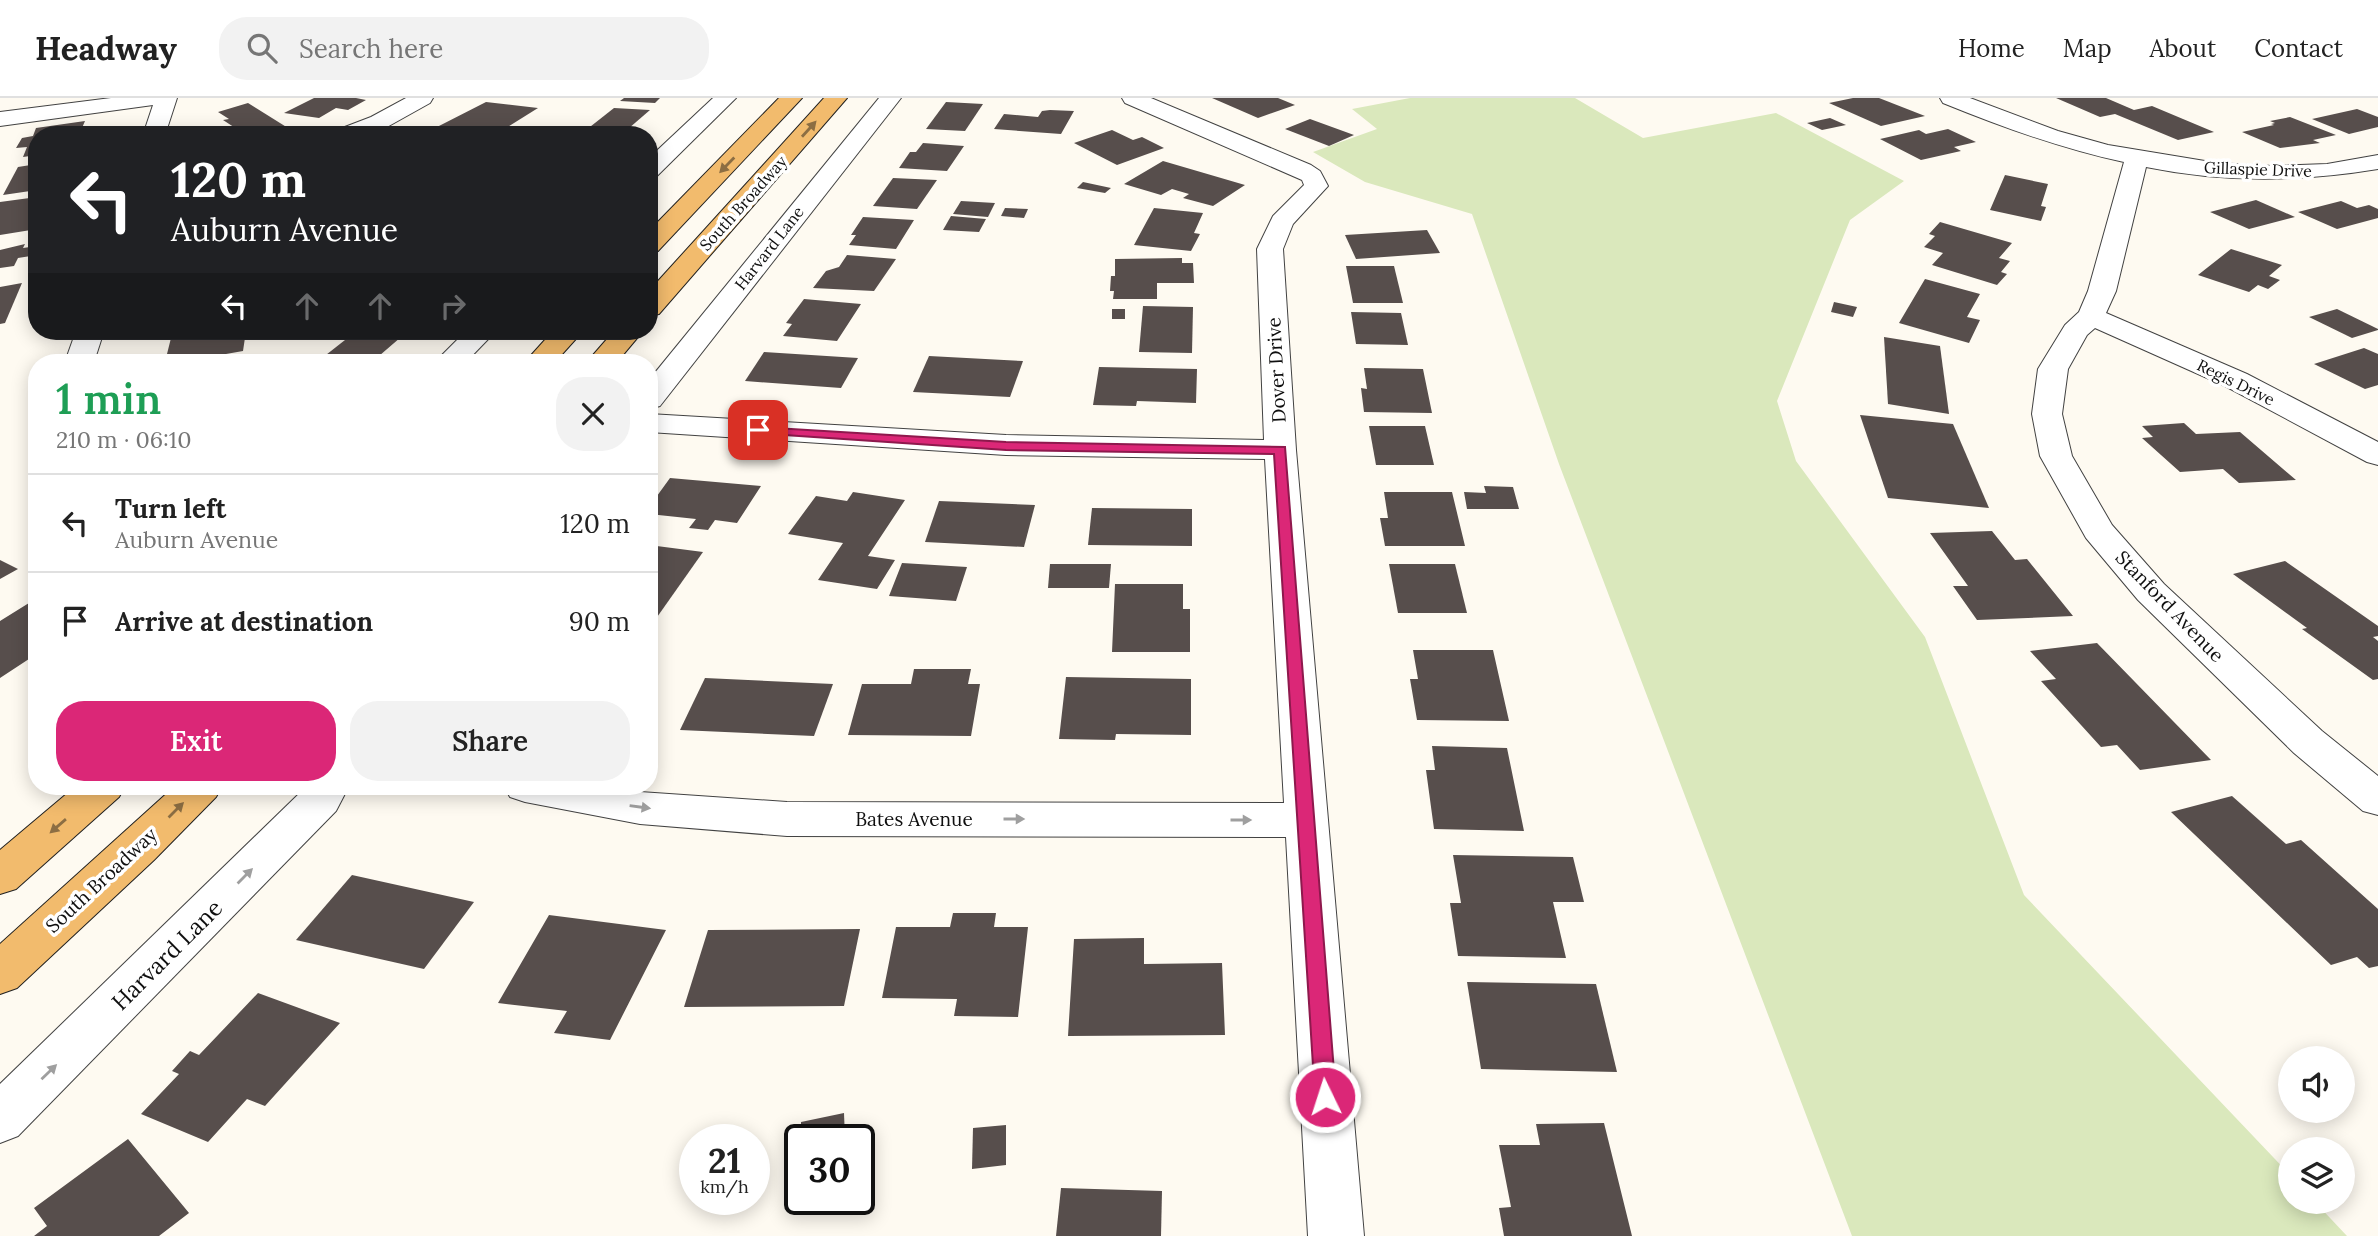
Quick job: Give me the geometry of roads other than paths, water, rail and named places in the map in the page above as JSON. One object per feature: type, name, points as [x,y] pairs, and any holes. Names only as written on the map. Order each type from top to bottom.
[{"type":"main road","name":"South Broadway","points":[[658,237],[791,98]]},
{"type":"main road","name":"South Broadway","points":[[658,298],[836,98]]},
{"type":"main road","points":[[547,354],[560,340]]},
{"type":"main road","points":[[608,354],[621,340]]},
{"type":"main road","points":[[0,876],[94,795]]},
{"type":"main road","name":"South Broadway","points":[[0,973],[138,848],[192,795]]},
{"type":"street","points":[[0,119],[160,98]]},
{"type":"street","points":[[157,126],[166,98]]},
{"type":"street","points":[[369,126],[422,98]]},
{"type":"street","points":[[658,162],[725,98]]},
{"type":"street","name":"Harvard Lane","points":[[658,389],[890,98]]},
{"type":"street","name":"Dover Drive","points":[[1133,98],[1312,176],[1316,186],[1282,221],[1270,249],[1280,450],[1336,1236]]},
{"type":"street","points":[[1951,98],[1987,114],[2056,138],[2137,159]]},
{"type":"street","name":"Gillaspie Drive","points":[[2137,159],[2206,169],[2273,172],[2332,170],[2378,162]]},
{"type":"street","name":"Stanford Avenue","points":[[2137,159],[2122,207],[2102,291],[2091,316],[2074,331],[2053,369],[2047,414],[2056,456],[2098,530],[2151,593],[2308,741],[2378,799]]},
{"type":"street","name":"Regis Drive","points":[[2091,316],[2236,380],[2378,454]]},
{"type":"street","points":[[458,354],[472,340]]},
{"type":"street","points":[[658,424],[1006,446],[1280,450]]},
{"type":"street","name":"Harvard Lane","points":[[0,1119],[81,1041],[323,795]]},
{"type":"street","name":"Bates Avenue","points":[[572,795],[640,808],[787,819],[1305,820]]}]
